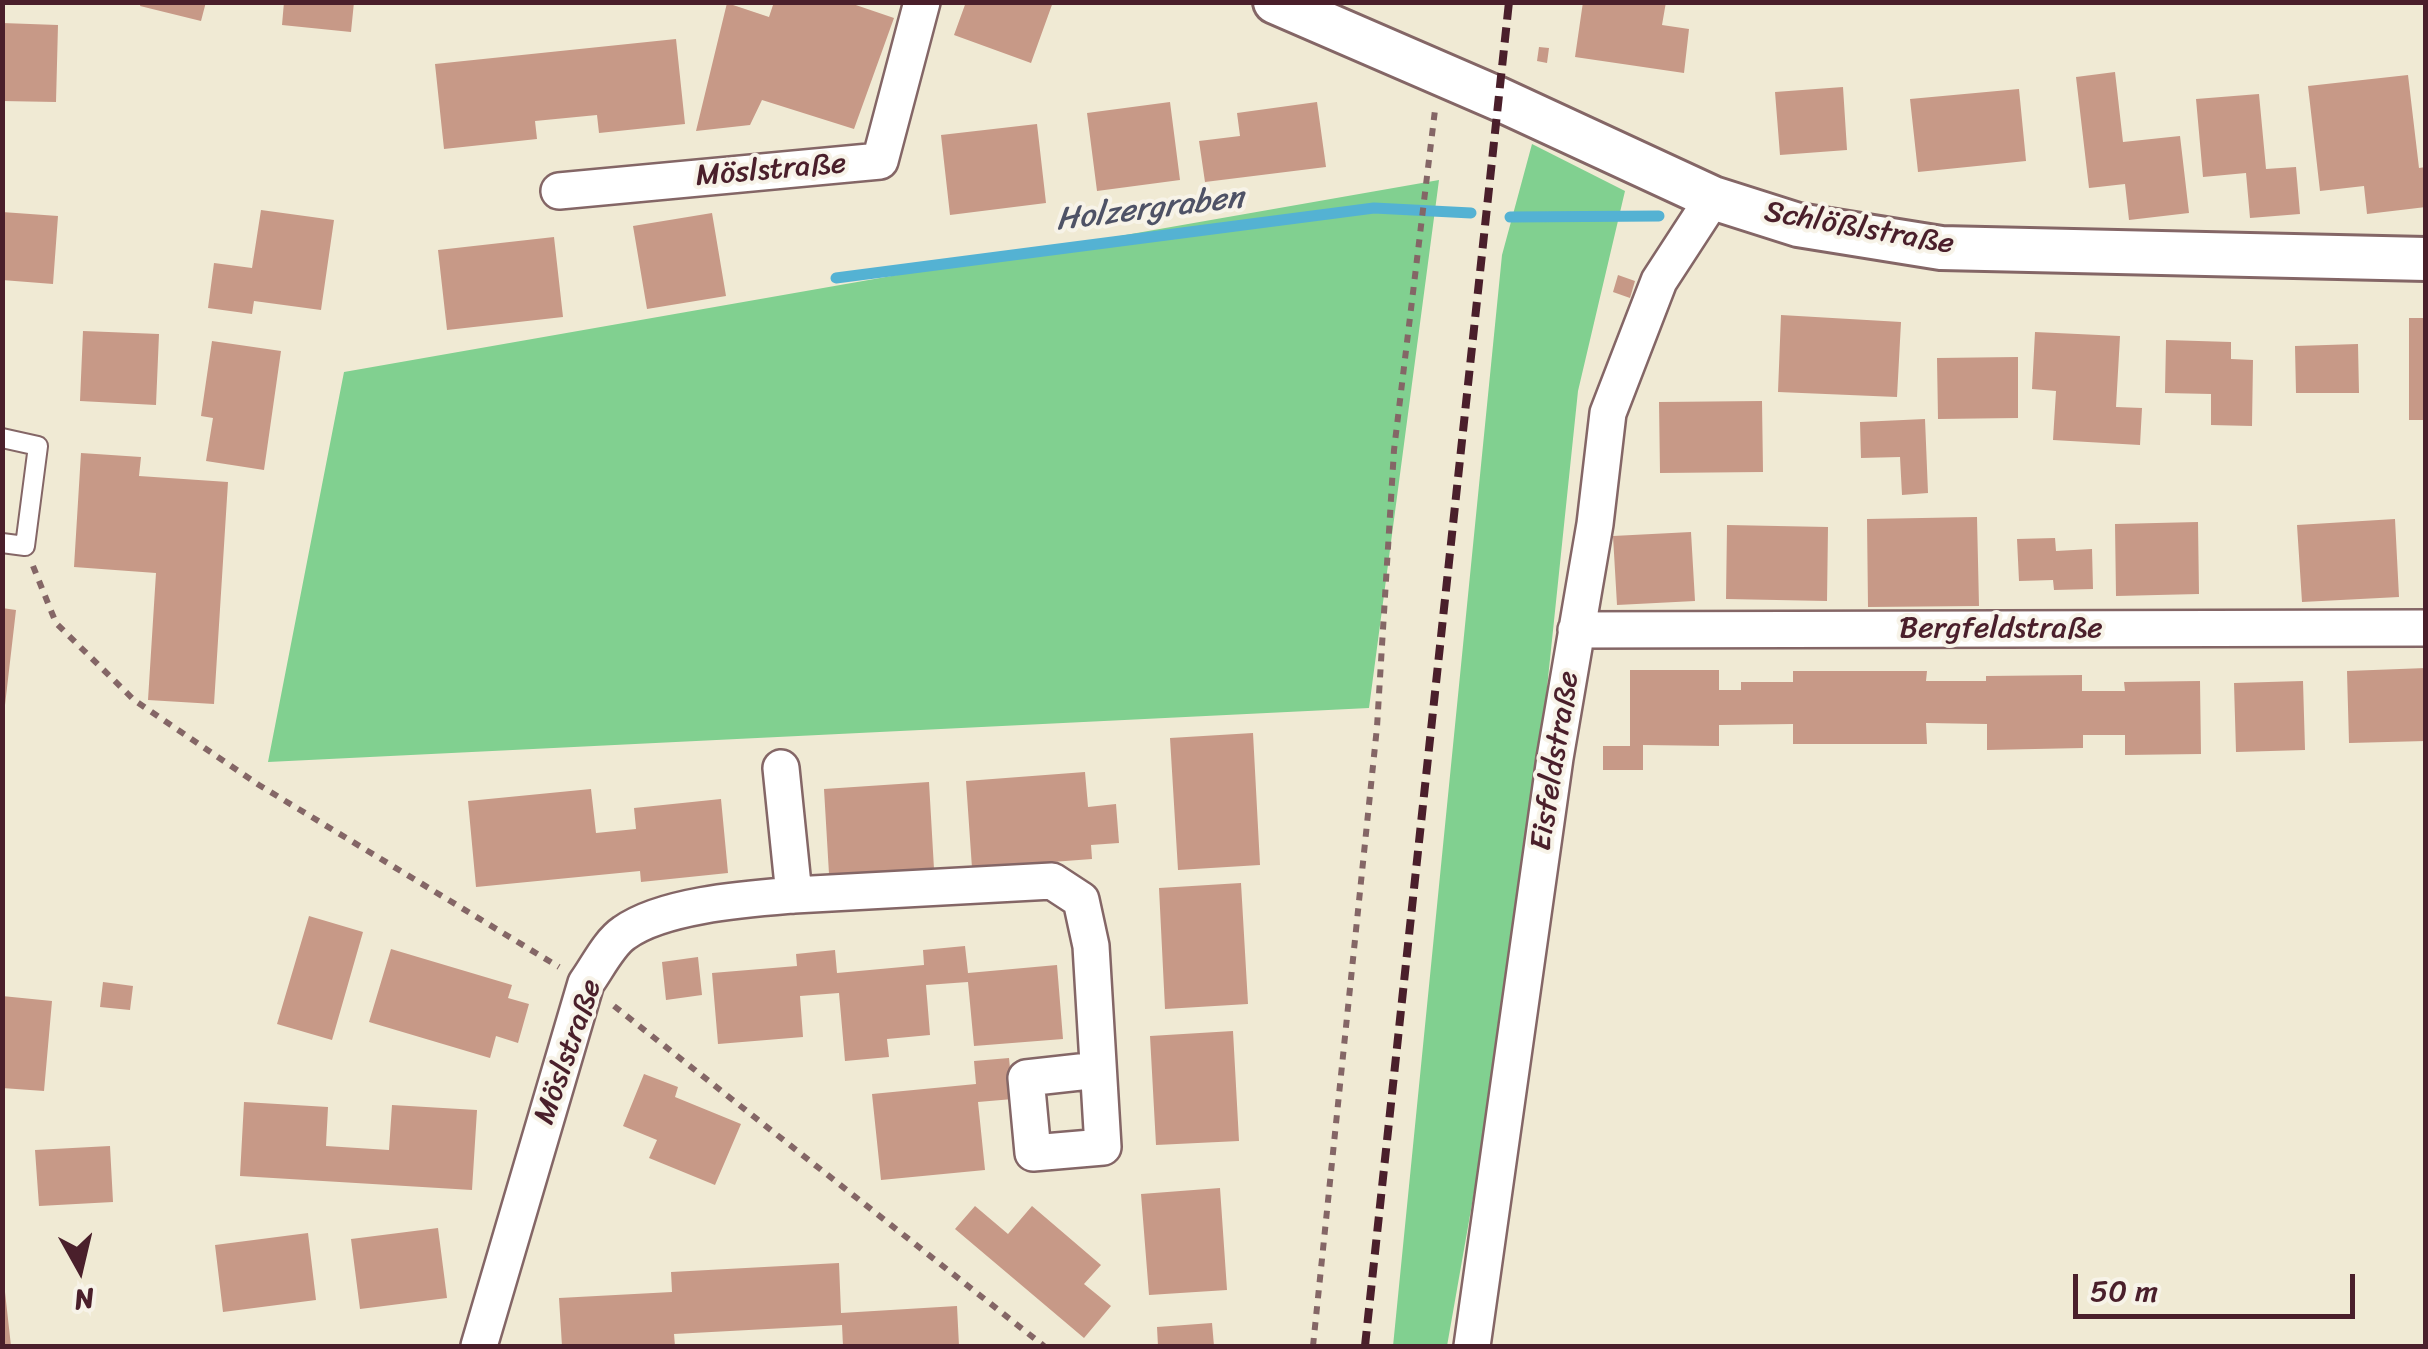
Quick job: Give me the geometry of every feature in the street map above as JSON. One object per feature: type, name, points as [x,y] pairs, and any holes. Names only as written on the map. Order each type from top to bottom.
[{"type":"street","name":"Möslstraße","points":[[559,191],[880,162],[922,2]]},
{"type":"street","name":"Schlößlstraße","points":[[1276,2],[1713,198],[1798,225],[1941,248],[2426,259]]},
{"type":"street","name":"Eisfeldstraße","points":[[1472,1346],[1576,630],[1595,524],[1608,413],[1658,281],[1713,198]]},
{"type":"street","name":"Bergfeldstraße","points":[[1576,630],[2426,628]]},
{"type":"street","points":[[781,768],[794,895]]},
{"type":"street","name":"Möslstraße","points":[[479,1346],[586,983],[623,933],[672,912],[794,895],[1052,881],[1080,900],[1092,946],[1098,1070]]},
{"type":"lane","points":[[2,438],[38,446],[25,546],[2,543]]},
{"type":"path","points":[[1312,1346],[1378,727],[1394,450],[1438,74]]},
{"type":"path","points":[[25,546],[56,623],[134,700],[259,785],[586,983],[1044,1346]]},
{"type":"green space","points":[[1532,144],[1625,191],[1578,391],[1538,774],[1485,1130],[1447,1346],[1393,1346],[1502,255]]},
{"type":"green space","points":[[1439,180],[1369,708],[268,762],[344,372]]},
{"type":"building","points":[[141,2],[206,2],[201,21],[140,6]]},
{"type":"building","points":[[284,2],[354,2],[351,32],[282,25]]},
{"type":"building","points":[[774,2],[847,2],[894,18],[854,129],[762,100],[750,125],[696,131],[727,3],[769,17]]},
{"type":"building","points":[[966,2],[1053,2],[1031,63],[954,35]]},
{"type":"building","points":[[1583,2],[1666,2],[1662,25],[1689,29],[1684,73],[1575,57]]},
{"type":"building","points":[[2,23],[58,25],[56,102],[2,101]]},
{"type":"building","points":[[676,39],[685,124],[599,133],[597,115],[535,121],[537,139],[444,149],[435,64]]},
{"type":"building","points":[[1539,47],[1549,48],[1547,63],[1537,61]]},
{"type":"building","points":[[2115,72],[2123,142],[2180,136],[2189,213],[2129,220],[2125,184],[2089,188],[2076,77]]},
{"type":"building","points":[[2408,75],[2419,168],[2426,167],[2426,207],[2367,214],[2364,186],[2320,191],[2308,86]]},
{"type":"building","points":[[1843,87],[1847,150],[1780,155],[1775,92]]},
{"type":"building","points":[[2019,89],[2026,161],[1918,172],[1910,99]]},
{"type":"building","points":[[2259,94],[2266,169],[2296,167],[2300,214],[2250,218],[2246,173],[2203,177],[2196,99]]},
{"type":"building","points":[[1170,102],[1180,180],[1097,191],[1087,113]]},
{"type":"building","points":[[1317,102],[1326,167],[1205,182],[1199,141],[1240,136],[1237,113]]},
{"type":"building","points":[[1037,124],[1046,203],[950,215],[941,135]]},
{"type":"building","points":[[261,210],[334,220],[321,310],[254,301],[252,314],[208,308],[214,263],[252,268]]},
{"type":"building","points":[[2,212],[58,216],[53,284],[2,280]]},
{"type":"building","points":[[712,213],[726,296],[647,309],[633,226]]},
{"type":"building","points":[[554,237],[563,317],[447,330],[438,250]]},
{"type":"building","points":[[1618,275],[1635,281],[1630,298],[1613,292]]},
{"type":"building","points":[[1781,315],[1901,322],[1897,397],[1778,392]]},
{"type":"building","points":[[2409,318],[2426,318],[2426,420],[2409,420]]},
{"type":"building","points":[[83,331],[159,334],[156,405],[80,401]]},
{"type":"building","points":[[2035,332],[2120,336],[2116,407],[2142,408],[2140,445],[2053,440],[2056,391],[2032,389]]},
{"type":"building","points":[[2166,340],[2231,342],[2231,359],[2253,360],[2252,426],[2211,425],[2211,394],[2165,393]]},
{"type":"building","points":[[212,341],[281,351],[264,470],[206,461],[213,418],[201,416]]},
{"type":"building","points":[[2358,344],[2359,393],[2296,393],[2295,346]]},
{"type":"building","points":[[2018,357],[2018,418],[1938,419],[1937,358]]},
{"type":"building","points":[[1762,401],[1763,472],[1660,473],[1659,402]]},
{"type":"building","points":[[1925,419],[1928,493],[1902,495],[1900,457],[1861,458],[1860,422]]},
{"type":"building","points":[[81,453],[141,457],[139,476],[228,482],[214,704],[148,700],[156,573],[74,567]]},
{"type":"building","points":[[1977,517],[1979,606],[1868,607],[1867,519]]},
{"type":"building","points":[[2395,519],[2399,597],[2302,602],[2297,525]]},
{"type":"building","points":[[2198,522],[2199,594],[2116,596],[2115,524]]},
{"type":"building","points":[[1727,525],[1828,527],[1827,601],[1726,599]]},
{"type":"building","points":[[1691,532],[1695,601],[1617,605],[1613,536]]},
{"type":"building","points":[[2055,538],[2056,551],[2092,549],[2093,589],[2054,590],[2053,580],[2019,581],[2017,539]]},
{"type":"building","points":[[2,608],[16,610],[5,705],[2,705]]},
{"type":"building","points":[[2426,668],[2426,741],[2349,743],[2347,671]]},
{"type":"building","points":[[1630,670],[1719,670],[1719,690],[1741,690],[1741,682],[1793,682],[1793,671],[1927,671],[1926,681],[2082,675],[2082,691],[2125,691],[2124,682],[2200,681],[2201,754],[2125,755],[2125,735],[2083,735],[2083,748],[1987,750],[1987,724],[1926,723],[1927,744],[1793,744],[1793,724],[1719,725],[1719,746],[1643,745],[1643,770],[1603,770],[1603,746],[1630,746]]},
{"type":"building","points":[[2303,681],[2305,750],[2236,752],[2234,683]]},
{"type":"building","points":[[1253,733],[1260,865],[1178,870],[1170,738]]},
{"type":"building","points":[[1085,772],[1088,807],[1116,804],[1119,843],[1091,845],[1092,859],[972,868],[966,781]]},
{"type":"building","points":[[929,782],[934,869],[829,874],[824,789]]},
{"type":"building","points":[[591,789],[596,833],[636,829],[634,808],[721,799],[728,873],[641,882],[640,871],[476,887],[468,801]]},
{"type":"building","points":[[1241,883],[1248,1004],[1165,1009],[1159,888]]},
{"type":"building","points":[[309,916],[363,932],[332,1040],[277,1024]]},
{"type":"building","points":[[965,946],[968,973],[1057,965],[1063,1039],[974,1046],[968,982],[926,985],[930,1035],[887,1039],[889,1057],[845,1061],[839,993],[800,996],[803,1037],[718,1044],[712,973],[797,966],[796,954],[835,950],[837,973],[924,965],[923,950]]},
{"type":"building","points":[[391,949],[512,985],[508,998],[529,1004],[518,1043],[496,1036],[490,1058],[369,1022]]},
{"type":"building","points":[[698,957],[702,995],[666,1000],[662,962]]},
{"type":"building","points":[[103,982],[133,986],[130,1010],[100,1007]]},
{"type":"building","points":[[2,996],[52,1001],[44,1091],[2,1088]]},
{"type":"building","points":[[1233,1031],[1239,1141],[1156,1145],[1150,1036]]},
{"type":"building","points":[[1009,1058],[1013,1099],[978,1102],[985,1170],[881,1180],[872,1094],[976,1084],[974,1061]]},
{"type":"building","points":[[644,1074],[678,1087],[675,1097],[741,1124],[715,1185],[649,1158],[657,1140],[623,1126]]},
{"type":"building","points":[[244,1102],[328,1107],[326,1146],[389,1150],[392,1105],[477,1110],[472,1190],[240,1176]]},
{"type":"building","points":[[110,1146],[113,1202],[39,1206],[35,1150]]},
{"type":"building","points":[[1220,1188],[1227,1290],[1149,1295],[1141,1194]]},
{"type":"building","points":[[975,1206],[1008,1234],[1032,1206],[1101,1265],[1084,1284],[1111,1306],[1084,1338],[955,1229]]},
{"type":"building","points":[[438,1228],[447,1298],[360,1309],[351,1239]]},
{"type":"building","points":[[308,1233],[316,1300],[223,1312],[215,1245]]},
{"type":"building","points":[[839,1263],[841,1313],[957,1306],[959,1346],[843,1346],[842,1325],[674,1334],[675,1346],[562,1346],[559,1298],[672,1292],[671,1272]]},
{"type":"building","points":[[5,1292],[11,1346],[2,1346]]},
{"type":"building","points":[[1212,1323],[1214,1346],[1158,1346],[1157,1327]]},
{"type":"waterway","name":"Holzergraben","points":[[836,278],[1374,208],[1471,213]]},
{"type":"waterway","name":"Holzergraben","points":[[1510,217],[1659,216]]},
{"type":"railway","points":[[1365,1346],[1509,2]]}]
